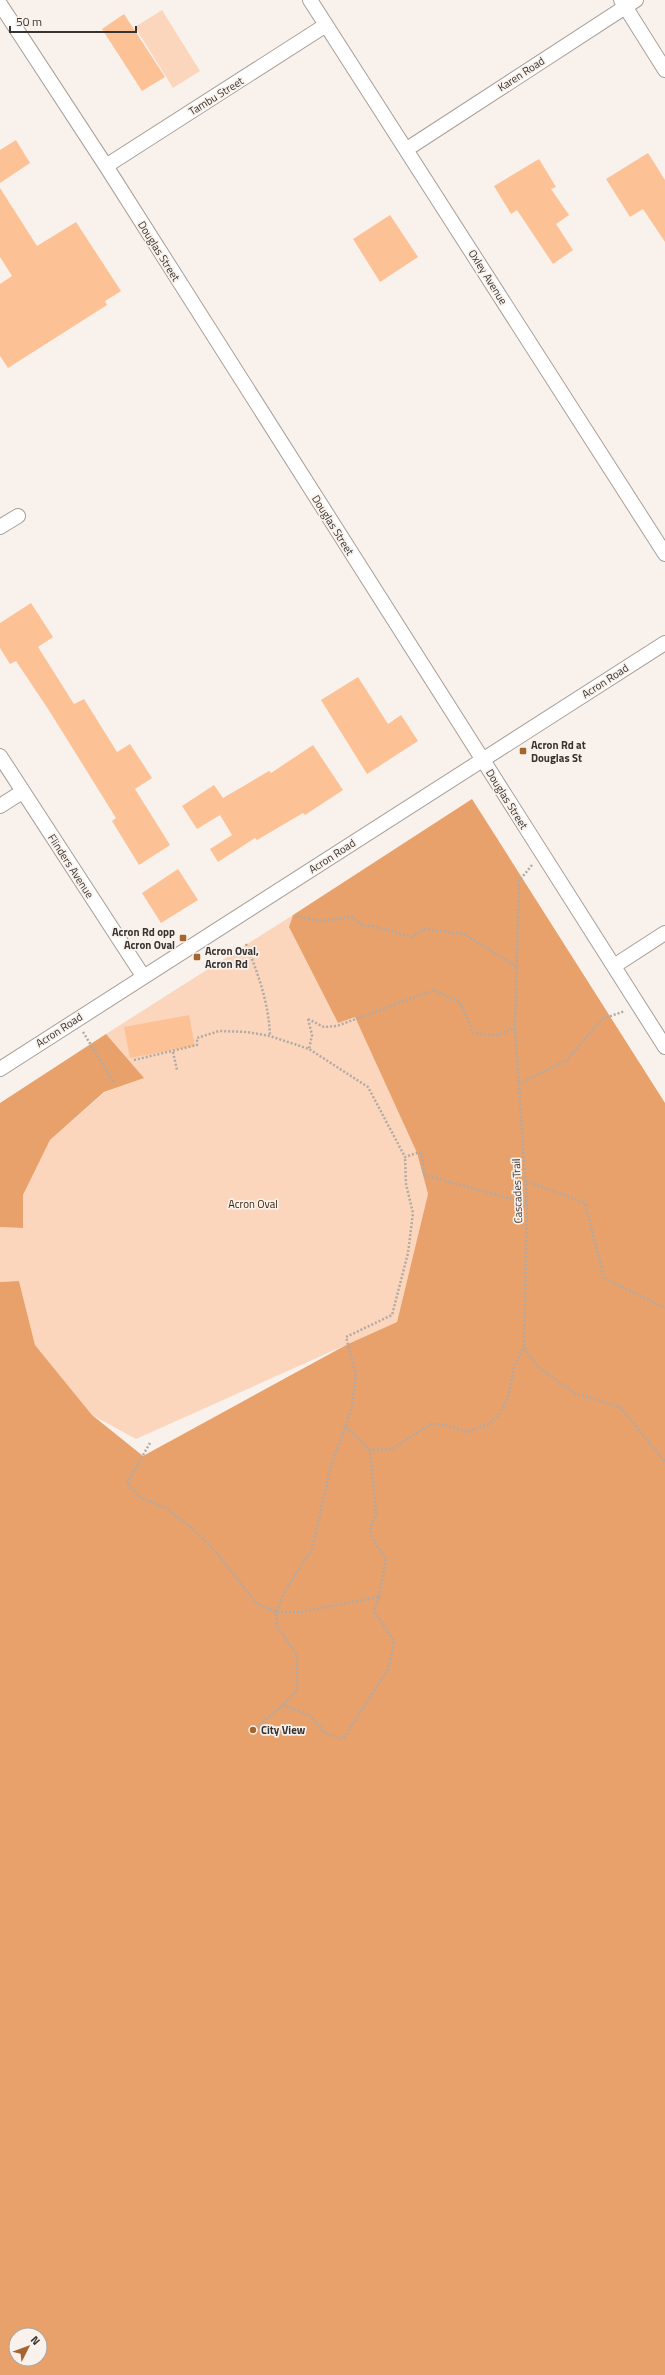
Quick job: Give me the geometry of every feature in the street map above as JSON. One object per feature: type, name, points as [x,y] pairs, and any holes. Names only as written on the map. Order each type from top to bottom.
[{"type":"street","name":"Oxley Avenue","points":[[310,0],[665,554]]},
{"type":"street","points":[[628,2],[665,70]]},
{"type":"street","name":"Karen Road","points":[[406,149],[628,2]]},
{"type":"street","name":"Douglas Street","points":[[0,4],[106,166],[482,761],[665,1047]]},
{"type":"street","name":"Tambu Street","points":[[106,166],[326,26]]},
{"type":"street","points":[[0,527],[18,516]]},
{"type":"street","name":"Acron Road","points":[[0,1069],[665,643]]},
{"type":"street","name":"Flinders Avenue","points":[[0,756],[143,976]]},
{"type":"street","points":[[0,806],[22,792]]},
{"type":"street","points":[[614,966],[665,934]]},
{"type":"path","name":"Cascades Trail","points":[[524,1347],[527,1203],[515,1028],[518,967],[519,881],[542,854]]},
{"type":"path","points":[[296,916],[320,921],[352,917],[363,926],[372,926],[412,937],[423,929],[464,934],[518,967]]},
{"type":"path","points":[[246,944],[259,975],[270,1022],[270,1036]]},
{"type":"path","points":[[309,1049],[312,1035],[308,1019],[324,1027],[337,1026],[434,990],[460,1002],[473,1033],[495,1036],[515,1028]]},
{"type":"path","points":[[519,1084],[567,1060],[602,1019],[639,1006]]},
{"type":"path","points":[[75,1020],[114,1083]]},
{"type":"path","points":[[134,1060],[173,1052],[197,1045],[196,1038],[219,1031],[248,1032],[270,1036],[309,1049],[368,1087],[405,1157],[406,1184],[413,1213],[406,1260],[392,1315],[346,1337],[356,1375],[352,1407],[331,1466],[312,1549],[286,1589],[276,1612],[277,1626],[297,1655],[297,1690],[283,1705],[253,1730]]},
{"type":"path","points":[[173,1052],[177,1070]]},
{"type":"path","points":[[405,1157],[417,1153],[422,1154],[424,1175],[527,1203]]},
{"type":"path","points":[[526,1181],[585,1203],[604,1278],[665,1308]]},
{"type":"path","points":[[370,1450],[392,1449],[431,1424],[446,1425],[467,1432],[489,1424],[501,1412],[508,1397],[515,1364],[524,1347],[537,1366],[574,1394],[620,1407],[665,1462]]},
{"type":"path","points":[[283,1705],[309,1715],[325,1733],[343,1739],[389,1668],[394,1641],[374,1611],[380,1597],[386,1558],[376,1545],[370,1529],[376,1513],[370,1450],[346,1427]]},
{"type":"path","points":[[150,1443],[127,1483],[140,1497],[166,1508],[192,1528],[217,1553],[256,1603],[276,1612],[299,1612],[380,1597]]},
{"type":"green space","points":[[162,10],[200,71],[173,88],[135,27]]},
{"type":"green space","name":"Acron Oval","points":[[293,915],[289,927],[338,1023],[355,1016],[417,1153],[428,1194],[397,1322],[136,1439],[92,1415],[35,1345],[19,1281],[0,1282],[0,1227],[23,1228],[23,1195],[50,1140],[105,1092],[143,1078],[106,1034]]},
{"type":"shaded area","points":[[472,799],[665,1103],[665,2375],[0,2375],[0,1282],[19,1281],[35,1345],[92,1415],[143,1456],[348,1344],[397,1322],[428,1194],[417,1153],[355,1017],[338,1023],[289,927],[293,915]]},
{"type":"shaded area","points":[[106,1034],[144,1078],[104,1092],[50,1140],[23,1195],[23,1228],[0,1227],[0,1103]]},
{"type":"building","points":[[124,14],[165,77],[142,91],[102,29]]},
{"type":"building","points":[[16,140],[30,163],[0,183],[0,150]]},
{"type":"building","points":[[648,153],[665,180],[665,242],[643,209],[630,217],[606,179]]},
{"type":"building","points":[[539,159],[556,187],[551,189],[569,215],[556,224],[573,250],[553,264],[517,210],[511,214],[494,186]]},
{"type":"building","points":[[0,188],[37,246],[76,222],[121,291],[105,301],[107,305],[8,368],[0,356],[0,284],[12,276],[0,257]]},
{"type":"building","points":[[390,215],[418,257],[380,282],[353,239]]},
{"type":"building","points":[[31,603],[53,637],[38,647],[74,704],[84,699],[117,752],[130,744],[152,778],[135,789],[170,845],[139,865],[112,821],[116,818],[50,712],[16,661],[10,664],[0,648],[0,623]]},
{"type":"building","points":[[358,677],[388,724],[401,715],[418,741],[367,774],[321,700]]},
{"type":"building","points":[[313,745],[343,790],[305,815],[303,813],[257,840],[255,838],[218,862],[210,849],[232,835],[220,815],[197,829],[182,806],[214,785],[223,798],[269,771],[271,773]]},
{"type":"building","points":[[178,869],[198,900],[161,923],[142,893]]},
{"type":"building","points":[[189,1015],[195,1046],[130,1058],[124,1027]]},
{"type":"place","name":"Acron Rd at Douglas St","points":[[523,751]]},
{"type":"place","name":"Acron Rd opp Acron Oval","points":[[183,938]]},
{"type":"place","name":"Acron Oval, Acron Rd","points":[[197,957]]},
{"type":"place","name":"City View","points":[[253,1730]]}]
